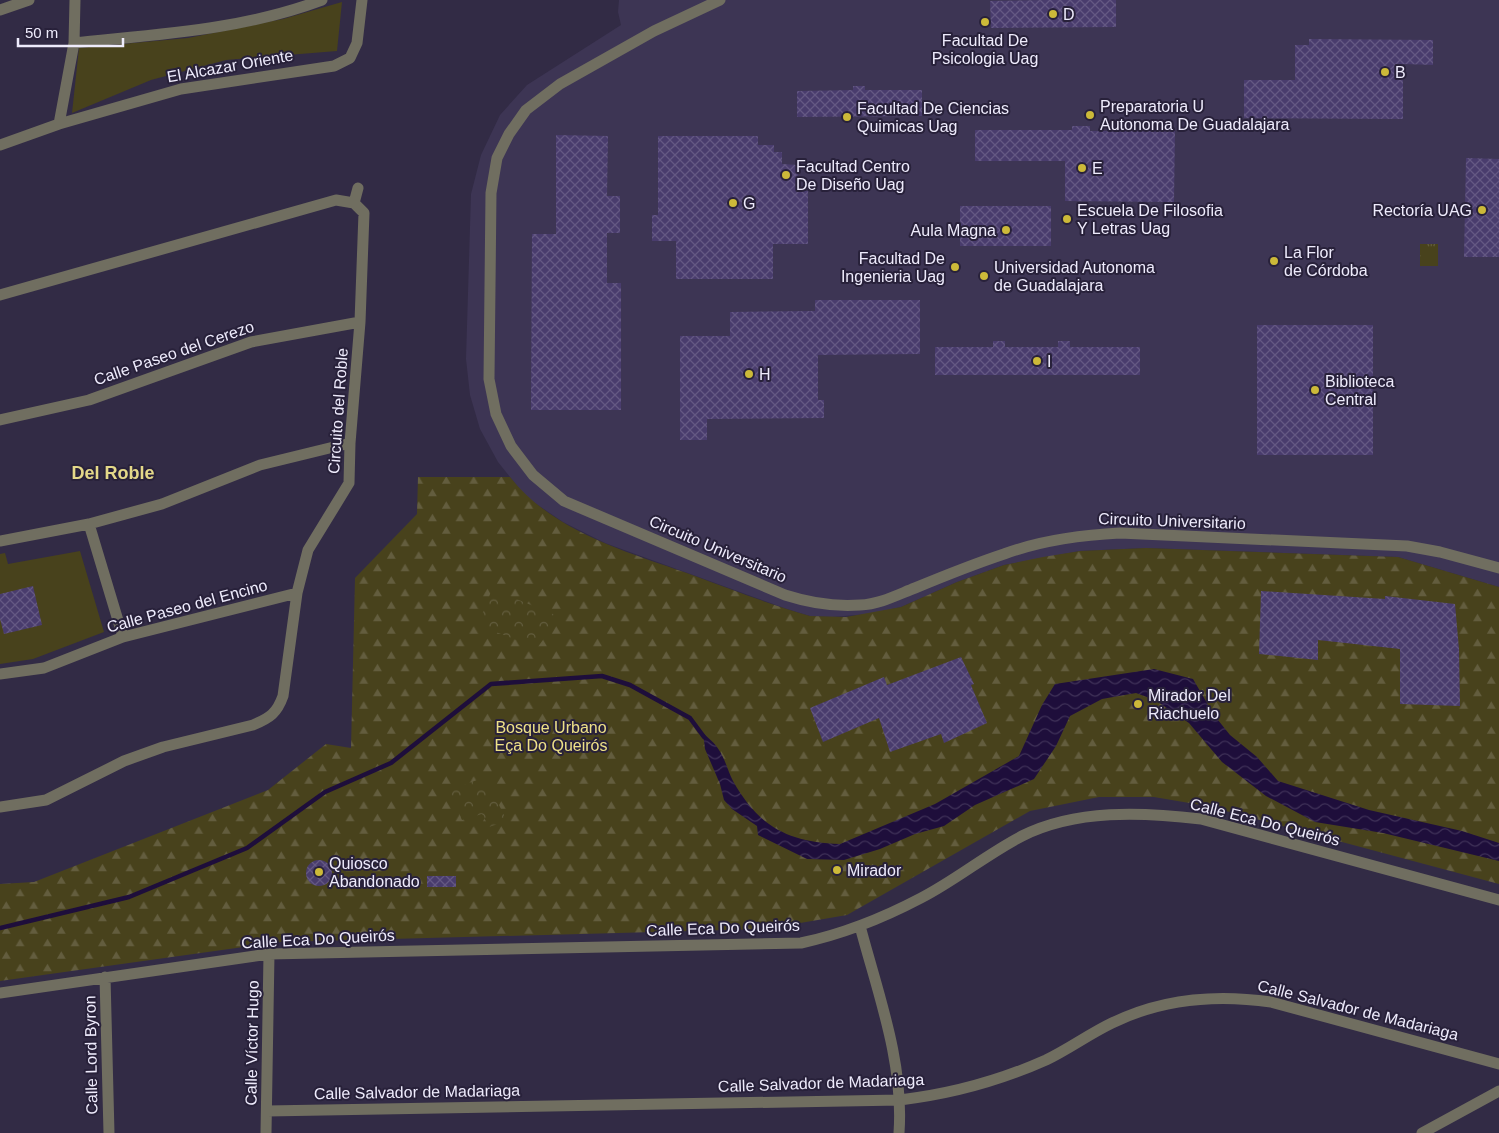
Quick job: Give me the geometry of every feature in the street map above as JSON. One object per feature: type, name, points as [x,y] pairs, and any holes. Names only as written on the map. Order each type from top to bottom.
[{"type":"street","points":[[0,10],[29,0]]},
{"type":"street","points":[[59,124],[74,43],[75,0]]},
{"type":"street","points":[[74,43],[202,31],[267,18],[322,0]]},
{"type":"street","name":"El Alcazar Oriente","points":[[0,145],[59,124],[181,89],[334,66],[350,58],[357,43],[362,0]]},
{"type":"street","name":"Circuito Universitario","points":[[720,0],[654,30],[560,84],[526,110],[509,134],[497,158],[490,193],[489,379],[496,414],[511,446],[533,475],[564,501],[785,595],[809,602],[833,605],[862,605],[892,598],[1006,553],[1041,542],[1080,535],[1120,533],[1407,546],[1440,552],[1499,568]]},
{"type":"street","points":[[0,295],[336,200],[354,203],[358,188]]},
{"type":"street","name":"Circuito del Roble","points":[[0,807],[46,800],[124,760],[162,747],[253,725],[267,719],[278,711],[283,696],[296,593],[308,550],[349,483],[350,443],[360,322],[364,213],[354,203]]},
{"type":"street","name":"Calle Paseo del Cerezo","points":[[0,420],[89,400],[251,342],[360,322]]},
{"type":"street","points":[[0,541],[89,524],[162,504],[260,465],[350,443]]},
{"type":"street","points":[[89,524],[123,637]]},
{"type":"street","name":"Calle Paseo del Encino","points":[[0,674],[44,668],[123,637],[296,593]]},
{"type":"street","name":"Calle Eca Do Queirós","points":[[0,993],[269,954],[801,943],[833,936],[860,926],[922,898],[1022,836],[1079,819],[1130,814],[1150,813],[1200,819],[1499,900]]},
{"type":"street","points":[[860,926],[894,1054],[900,1100],[899,1133]]},
{"type":"street","name":"Calle Víctor Hugo","points":[[266,1133],[269,954]]},
{"type":"street","name":"Calle Lord Byron","points":[[105,977],[109,1133]]},
{"type":"street","name":"Calle Salvador de Madariaga","points":[[267,1110],[900,1100],[946,1093],[982,1084],[1047,1059],[1112,1023],[1143,1010],[1206,997],[1238,997],[1271,1002],[1499,1064]]},
{"type":"street","points":[[1422,1133],[1499,1090]]},
{"type":"shaded area","name":"Universidad Autonoma de Guadalajara","points":[[619,0],[1499,0],[1499,587],[1398,557],[1146,548],[1080,551],[1004,565],[957,582],[901,607],[869,614],[832,617],[810,616],[605,543],[563,522],[526,497],[498,462],[480,429],[470,395],[466,359],[471,194],[481,155],[500,115],[527,85],[621,25],[618,12]]},
{"type":"green space","points":[[342,2],[337,51],[226,60],[151,80],[72,113],[79,48],[188,38],[283,19]]},
{"type":"green space","points":[[1420,244],[1438,244],[1438,266],[1420,266]]},
{"type":"green space","name":"Bosque Urbano Eça Do Queirós","points":[[418,477],[510,477],[548,513],[595,539],[752,597],[810,616],[846,617],[901,607],[957,582],[1004,565],[1043,557],[1080,551],[1146,548],[1398,557],[1499,587],[1499,884],[1207,806],[1154,797],[1099,797],[1030,811],[847,915],[765,929],[280,942],[0,981],[0,884],[34,882],[268,790],[326,744],[351,748],[355,578],[417,514]]},
{"type":"green space","points":[[80,551],[104,632],[33,659],[0,664],[0,554],[5,553],[8,564]]},
{"type":"green space","points":[[492,589],[560,617],[537,648],[478,625]]},
{"type":"green space","points":[[485,777],[507,821],[489,827],[482,814],[462,820],[448,791]]},
{"type":"water","points":[[1154,669],[1193,679],[1214,715],[1230,735],[1257,757],[1278,781],[1369,810],[1462,831],[1499,843],[1499,861],[1383,833],[1315,822],[1266,796],[1222,762],[1189,723],[1155,700],[1136,693],[1102,699],[1070,716],[1056,746],[1034,779],[975,805],[944,826],[915,834],[880,849],[844,860],[807,859],[758,835],[757,826],[732,809],[724,800],[720,784],[705,749],[703,733],[719,750],[733,781],[743,797],[765,821],[777,829],[805,840],[840,844],[935,804],[1019,756],[1042,705],[1055,684]]},
{"type":"building","name":"D","points":[[1116,0],[1116,27],[991,28],[990,1]]},
{"type":"building","name":"B","points":[[1309,39],[1433,40],[1433,65],[1403,64],[1403,119],[1244,118],[1244,80],[1295,80],[1295,45],[1309,45]]},
{"type":"building","points":[[853,86],[865,86],[865,90],[922,90],[922,116],[797,117],[797,91],[853,90]]},
{"type":"building","name":"E","points":[[1072,126],[1090,126],[1090,131],[1175,131],[1174,202],[1065,201],[1065,161],[975,161],[975,130],[1072,130]]},
{"type":"building","points":[[556,135],[608,136],[607,196],[620,196],[620,233],[607,233],[607,283],[621,283],[621,410],[531,410],[532,234],[556,234]]},
{"type":"building","name":"G","points":[[658,136],[758,136],[758,145],[774,145],[774,152],[782,152],[782,164],[798,165],[798,191],[808,191],[808,244],[773,244],[773,279],[676,279],[676,241],[652,241],[652,215],[658,215]]},
{"type":"building","name":"Rectoría UAG","points":[[1466,158],[1499,159],[1499,257],[1464,257]]},
{"type":"building","name":"Aula Magna","points":[[960,206],[1051,206],[1051,246],[960,246]]},
{"type":"building","name":"H","points":[[815,300],[920,300],[920,354],[818,355],[818,400],[824,400],[824,418],[707,419],[707,440],[680,440],[680,336],[730,336],[730,312],[815,311]]},
{"type":"building","name":"Biblioteca Central","points":[[1257,325],[1373,325],[1373,455],[1257,455]]},
{"type":"building","name":"I","points":[[993,341],[1005,341],[1005,347],[1058,347],[1058,341],[1070,341],[1070,347],[1140,347],[1140,375],[935,375],[935,347],[993,347]]},
{"type":"building","points":[[33,586],[42,625],[4,634],[0,619],[0,594]]},
{"type":"building","points":[[1261,591],[1385,599],[1385,596],[1455,604],[1459,649],[1460,706],[1400,704],[1400,649],[1318,640],[1318,660],[1259,654]]},
{"type":"building","points":[[961,657],[974,684],[971,685],[987,723],[944,743],[941,734],[890,752],[879,718],[823,742],[810,708],[884,677],[887,685]]},
{"type":"building","name":"Quiosco Abandonado","points":[[319,860],[328,864],[332,873],[328,882],[319,886],[310,882],[306,873],[310,864]]},
{"type":"building","points":[[427,876],[456,876],[456,887],[427,887]]},
{"type":"waterway","points":[[0,928],[129,897],[247,848],[325,792],[391,763],[491,684],[602,676],[630,685],[690,718],[704,737]]},
{"type":"place","name":"D","points":[[1053,14]]},
{"type":"place","name":"Facultad De Psicologia Uag","points":[[985,22]]},
{"type":"place","name":"B","points":[[1385,72]]},
{"type":"place","name":"Preparatoria U Autonoma De Guadalajara","points":[[1090,115]]},
{"type":"place","name":"Facultad De Ciencias Quimicas Uag","points":[[847,117]]},
{"type":"place","name":"E","points":[[1082,168]]},
{"type":"place","name":"Facultad Centro De Diseño Uag","points":[[786,175]]},
{"type":"place","name":"G","points":[[733,203]]},
{"type":"place","name":"Rectoría UAG","points":[[1482,210]]},
{"type":"place","name":"Escuela De Filosofia Y Letras Uag","points":[[1067,219]]},
{"type":"place","name":"Aula Magna","points":[[1006,230]]},
{"type":"place","name":"La Flor de Córdoba","points":[[1274,261]]},
{"type":"place","name":"Facultad De Ingenieria Uag","points":[[955,267]]},
{"type":"place","name":"Universidad Autonoma de Guadalajara","points":[[984,276]]},
{"type":"place","name":"I","points":[[1037,361]]},
{"type":"place","name":"H","points":[[749,374]]},
{"type":"place","name":"Biblioteca Central","points":[[1315,390]]},
{"type":"place","name":"Mirador Del Riachuelo","points":[[1138,704]]},
{"type":"place","name":"Mirador","points":[[837,870]]},
{"type":"place","name":"Quiosco Abandonado","points":[[319,872]]},
{"type":"district","name":"Del Roble","points":[[113,473]]}]
